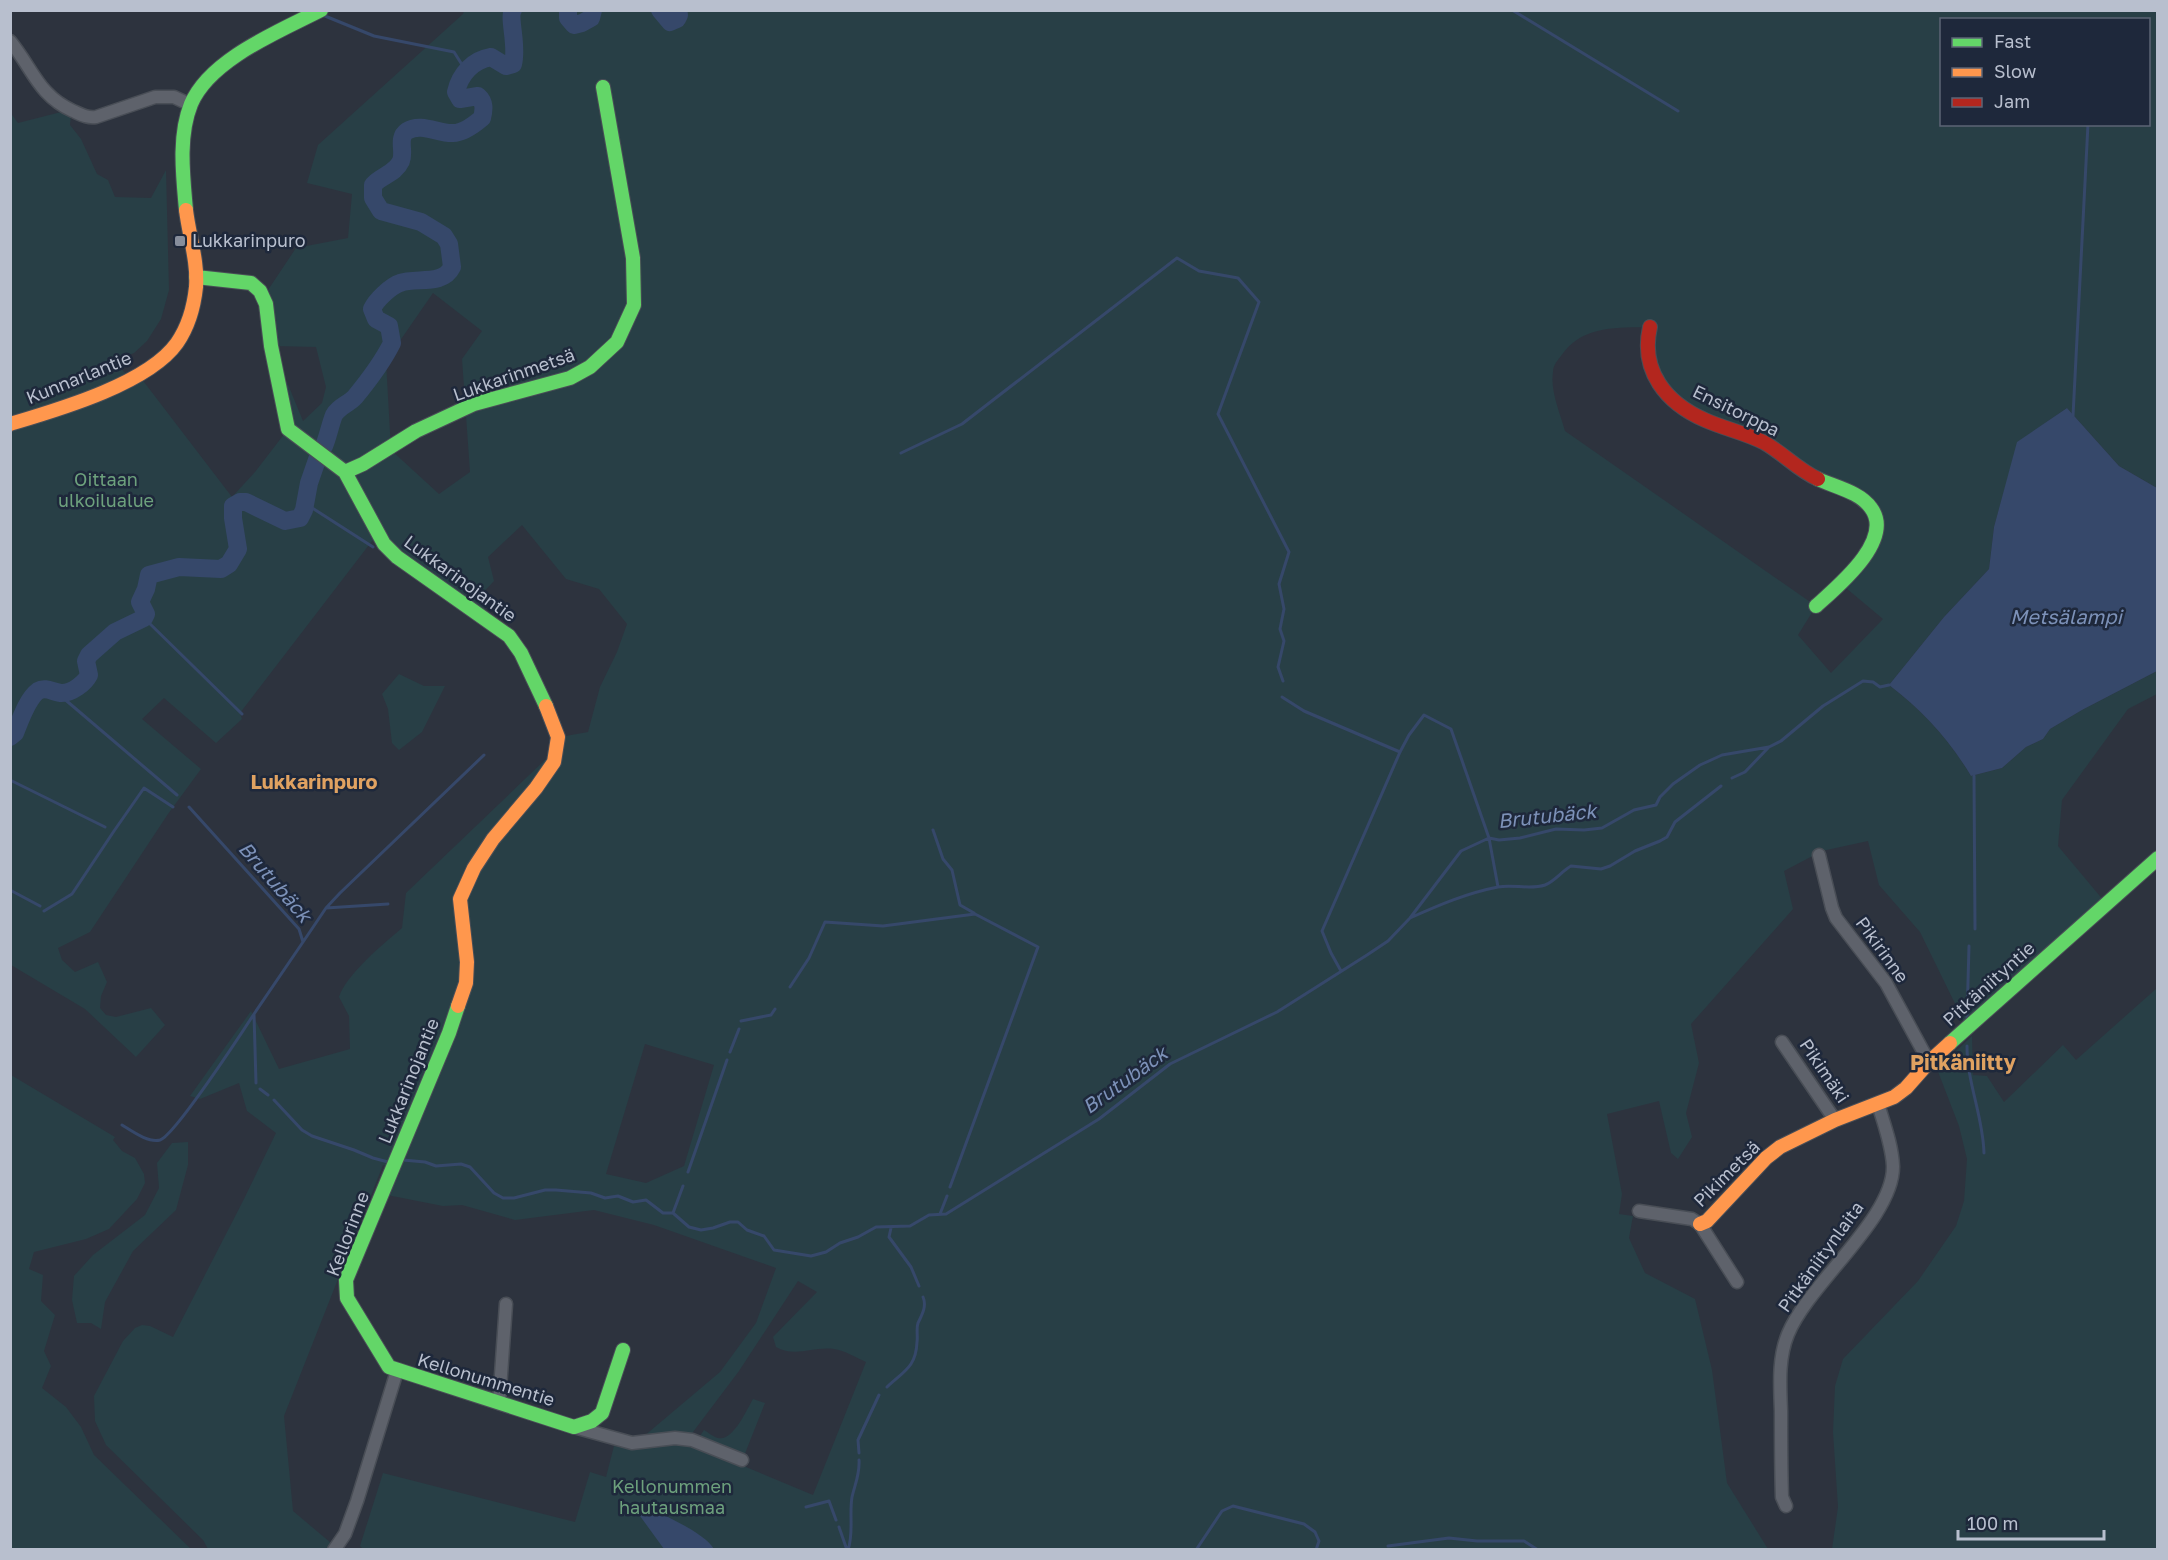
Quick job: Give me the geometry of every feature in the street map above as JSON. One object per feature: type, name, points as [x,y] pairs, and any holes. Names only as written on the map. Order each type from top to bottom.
[{"type":"street","name":"Kunnarlantie","points":[[10,424],[113,387],[139,375],[164,358],[176,345],[186,327],[193,303],[196,277],[183,171],[183,141],[191,105],[200,90],[220,69],[267,38],[321,10]]},
{"type":"street","points":[[10,41],[42,88],[58,104],[88,118],[155,97],[174,97],[191,105]]},
{"type":"street","name":"Lukkarinmetsä","points":[[345,472],[363,464],[416,432],[474,404],[570,378],[590,368],[617,342],[634,305],[633,258],[603,87]]},
{"type":"street","name":"Lukkarinojantie","points":[[196,277],[251,283],[260,291],[266,304],[271,346],[288,429],[345,472],[384,544],[397,557],[509,636],[526,664],[552,718],[558,737],[554,762],[536,788],[493,839],[474,868],[460,898],[467,962],[466,983],[393,1167]]},
{"type":"street","name":"Ensitorppa","points":[[1650,327],[1647,350],[1649,362],[1655,380],[1667,394],[1703,419],[1763,442],[1806,473],[1860,499],[1872,509],[1876,520],[1876,533],[1870,548],[1852,570],[1816,606]]},
{"type":"street","name":"Pikirinne","points":[[1819,855],[1836,918],[1886,982],[1929,1062]]},
{"type":"street","name":"Pitkäniityntie","points":[[1835,1120],[1878,1104],[1906,1088],[1929,1062],[2157,858]]},
{"type":"street","name":"Pikimäki","points":[[1782,1042],[1835,1120]]},
{"type":"street","name":"Pitkäniitynlaita","points":[[1786,1506],[1782,1497],[1780,1370],[1788,1334],[1803,1309],[1874,1216],[1891,1184],[1893,1166],[1890,1144],[1878,1104]]},
{"type":"street","name":"Pikimetsä","points":[[1639,1211],[1692,1219],[1700,1224],[1707,1221],[1766,1158],[1794,1139],[1835,1120]]},
{"type":"street","name":"Kellorinne","points":[[393,1167],[346,1280],[345,1289],[347,1298],[380,1349],[384,1360],[389,1367],[397,1371]]},
{"type":"street","points":[[1700,1224],[1737,1282]]},
{"type":"street","points":[[499,1403],[506,1304]]},
{"type":"street","points":[[574,1427],[602,1413],[622,1350]]},
{"type":"street","name":"Kellonummentie","points":[[334,1550],[345,1534],[357,1501],[397,1371],[632,1443],[675,1438],[692,1440],[742,1460]]},
{"type":"green space","points":[[464,11],[2157,11],[2157,488],[2119,466],[2067,408],[2018,442],[1994,527],[1989,569],[1944,617],[1889,685],[1934,726],[1971,776],[2002,768],[2026,747],[2043,739],[2050,729],[2157,671],[2157,694],[2128,709],[2062,800],[2058,846],[2104,901],[1965,1024],[1920,932],[1879,885],[1868,841],[1822,851],[1784,871],[1793,909],[1691,1024],[1699,1063],[1686,1113],[1692,1137],[1678,1159],[1671,1153],[1659,1101],[1607,1114],[1622,1194],[1619,1214],[1633,1216],[1629,1238],[1645,1273],[1695,1299],[1712,1370],[1727,1483],[1768,1549],[363,1549],[360,1546],[383,1473],[575,1522],[590,1472],[606,1477],[614,1446],[633,1449],[677,1443],[693,1445],[813,1495],[866,1362],[834,1349],[790,1352],[776,1347],[773,1337],[817,1292],[798,1281],[739,1371],[690,1436],[643,1437],[720,1372],[756,1323],[776,1268],[654,1225],[594,1210],[515,1220],[462,1205],[443,1206],[387,1195],[400,1173],[383,1165],[284,1416],[293,1511],[331,1543],[326,1549],[208,1549],[203,1540],[106,1445],[95,1421],[94,1396],[123,1341],[135,1328],[142,1325],[150,1326],[173,1337],[276,1133],[247,1111],[239,1083],[200,1099],[190,1096],[251,1011],[279,1069],[350,1049],[349,1016],[339,997],[343,988],[366,960],[402,928],[406,893],[548,757],[560,737],[588,732],[600,687],[617,652],[627,624],[599,589],[566,579],[522,525],[488,557],[494,581],[479,597],[488,614],[384,544],[372,541],[240,713],[242,719],[216,743],[164,698],[142,719],[201,769],[168,814],[90,932],[58,948],[62,960],[75,972],[98,962],[107,982],[101,996],[100,1008],[106,1015],[116,1017],[151,1008],[165,1025],[136,1057],[85,1009],[11,965],[10,112],[18,123],[61,112],[71,115],[70,125],[81,139],[97,174],[108,180],[115,197],[151,198],[166,170],[169,290],[161,319],[147,341],[134,353],[115,361],[124,372],[144,382],[232,497],[285,433],[280,383],[287,382],[303,421],[322,403],[326,387],[316,347],[274,346],[266,293],[296,248],[348,238],[352,194],[307,183],[318,145]],"holes":[[[433,293],[482,331],[462,359],[470,472],[439,494],[391,450],[386,361]],[[1649,327],[1661,388],[1716,424],[1875,514],[1870,547],[1840,583],[1883,619],[1831,673],[1798,635],[1816,606],[1565,431],[1552,379],[1553,369],[1564,352],[1572,343],[1592,332],[1614,328]],[[645,1044],[714,1065],[684,1166],[646,1183],[606,1174]]]},
{"type":"green space","points":[[399,674],[424,686],[445,686],[422,732],[399,750],[392,743],[388,709],[382,694]]},
{"type":"green space","points":[[2157,988],[2157,1549],[1832,1549],[1838,1507],[1833,1432],[1835,1386],[1843,1359],[1918,1281],[1956,1226],[1964,1201],[1967,1159],[1959,1126],[1937,1069],[1972,1036],[1973,1075],[1987,1076],[2004,1102],[2063,1045],[2076,1060]]},
{"type":"green space","points":[[11,1075],[115,1137],[113,1140],[122,1151],[135,1158],[144,1174],[145,1183],[137,1199],[109,1229],[86,1239],[34,1252],[29,1269],[43,1275],[41,1301],[55,1315],[44,1351],[51,1366],[42,1388],[66,1407],[81,1427],[94,1455],[191,1549],[11,1549]]},
{"type":"green space","points":[[188,1142],[188,1165],[176,1210],[133,1251],[105,1302],[101,1329],[91,1323],[77,1323],[72,1300],[74,1276],[93,1255],[145,1215],[159,1188],[157,1163],[172,1143]]},
{"type":"green space","points":[[753,1399],[765,1403],[744,1456],[698,1439],[704,1430],[718,1438],[729,1435],[739,1424]]},
{"type":"water","name":"Metsälampi","points":[[2067,408],[2119,466],[2157,488],[2157,671],[2050,729],[2043,739],[2026,747],[2002,768],[1971,776],[1934,726],[1889,685],[1944,617],[1989,569],[1994,527],[2017,442]]},
{"type":"water","points":[[644,1506],[693,1530],[714,1549],[664,1549],[640,1516]]},
{"type":"waterway","points":[[324,446],[334,415],[360,391],[392,343],[389,326],[376,319],[372,309],[374,305],[396,285],[406,281],[436,279],[448,273],[452,267],[449,244],[444,236],[421,222],[381,211],[373,198],[373,185],[392,172],[401,161],[402,137],[407,131],[424,128],[457,133],[469,128],[482,118],[482,101],[478,96],[460,99],[456,92],[458,85],[468,69],[478,61],[491,57],[506,66],[513,64],[513,10]]},
{"type":"waterway","points":[[568,10],[568,18],[574,25],[591,18],[593,10]]},
{"type":"waterway","points":[[660,10],[670,22],[677,19],[678,10]]},
{"type":"waterway","points":[[1512,10],[1678,111]]},
{"type":"waterway","points":[[325,16],[374,36],[454,52],[466,71]]},
{"type":"waterway","points":[[2073,416],[2088,126]]},
{"type":"waterway","points":[[901,453],[962,424],[1177,258],[1199,271],[1238,278],[1259,302],[1218,414],[1289,552],[1279,584],[1284,609],[1280,629],[1284,641],[1278,667],[1283,681]]},
{"type":"waterway","points":[[10,737],[15,733],[27,705],[38,691],[47,689],[62,693],[78,687],[89,675],[86,661],[89,655],[115,632],[144,618],[146,614],[140,602],[149,575],[179,567],[221,569],[229,564],[238,549],[233,506],[246,502],[285,521],[300,518],[318,457]]},
{"type":"waterway","points":[[306,504],[373,547]]},
{"type":"waterway","points":[[144,618],[242,714]]},
{"type":"waterway","name":"Brutubäck","points":[[403,1160],[425,1162],[436,1166],[461,1164],[470,1167],[494,1193],[503,1198],[556,1190],[591,1193],[605,1198],[618,1196],[633,1202],[646,1200],[663,1213],[673,1213],[689,1227],[701,1230],[738,1222],[747,1230],[764,1236],[774,1250],[811,1256],[826,1252],[876,1227],[910,1226],[929,1215],[946,1214],[1099,1119],[1170,1064],[1277,1012],[1388,941],[1410,918],[1461,851],[1489,838],[1499,840],[1520,838],[1556,829],[1602,828],[1634,810],[1656,805],[1660,797],[1673,784],[1700,765],[1722,755],[1769,747],[1781,741],[1823,706],[1863,681],[1873,682],[1880,687],[1889,685]]},
{"type":"waterway","name":"Brutubäck","points":[[55,691],[177,795]]},
{"type":"waterway","points":[[1282,697],[1304,711],[1400,752],[1322,931],[1341,971]]},
{"type":"waterway","points":[[1400,752],[1424,715],[1451,729],[1489,838],[1498,887]]},
{"type":"waterway","points":[[1732,778],[1745,772],[1768,748]]},
{"type":"waterway","points":[[326,908],[484,755]]},
{"type":"waterway","points":[[1974,776],[1975,929]]},
{"type":"waterway","name":"Brutubäck","points":[[10,780],[105,827]]},
{"type":"waterway","points":[[1410,918],[1453,900],[1487,890],[1504,886],[1545,885],[1571,866],[1601,869],[1610,866],[1635,851],[1667,837],[1675,822],[1721,786]]},
{"type":"waterway","name":"Brutubäck","points":[[114,831],[144,788],[173,807]]},
{"type":"waterway","name":"Brutubäck","points":[[189,807],[299,929],[303,942],[254,1014],[256,1083]]},
{"type":"waterway","points":[[933,830],[943,859],[952,870],[960,905],[974,913]]},
{"type":"waterway","points":[[44,911],[72,894],[114,831]]},
{"type":"waterway","points":[[10,890],[40,906]]},
{"type":"waterway","points":[[303,942],[326,908],[388,904]]},
{"type":"waterway","points":[[790,987],[809,958],[825,922],[883,926],[975,914],[1038,947],[950,1187]]},
{"type":"waterway","points":[[1967,1018],[1969,946]]},
{"type":"waterway","points":[[741,1021],[771,1015],[775,1009]]},
{"type":"waterway","points":[[122,1125],[150,1140],[160,1140],[168,1134],[208,1083],[254,1014]]},
{"type":"waterway","points":[[730,1052],[739,1029]]},
{"type":"waterway","points":[[1967,1046],[1984,1153]]},
{"type":"waterway","points":[[688,1172],[727,1060]]},
{"type":"waterway","name":"Brutubäck","points":[[260,1089],[268,1095]]},
{"type":"waterway","name":"Brutubäck","points":[[274,1100],[302,1130],[312,1136],[388,1162]]},
{"type":"waterway","points":[[673,1213],[683,1186]]},
{"type":"waterway","points":[[940,1214],[947,1196]]},
{"type":"waterway","points":[[891,1228],[889,1237],[911,1267],[919,1286]]},
{"type":"waterway","points":[[887,1387],[912,1363],[916,1350],[917,1325],[924,1307],[923,1297]]},
{"type":"waterway","points":[[859,1453],[858,1440],[879,1395]]},
{"type":"waterway","points":[[848,1550],[851,1537],[852,1497],[859,1460]]},
{"type":"waterway","points":[[806,1507],[829,1501],[836,1520]]},
{"type":"waterway","points":[[1196,1550],[1222,1511],[1233,1506],[1304,1524],[1315,1532],[1319,1541],[1316,1550]]},
{"type":"waterway","points":[[839,1527],[847,1550]]},
{"type":"waterway","points":[[1388,1546],[1449,1538],[1477,1541],[1524,1541],[1538,1550]]},
{"type":"traffic: fast","points":[[186,210],[182,156],[184,129],[191,104],[200,88],[214,73],[248,48],[321,10]]},
{"type":"traffic: fast","points":[[345,472],[363,464],[416,431],[474,404],[570,378],[590,367],[617,342],[634,305],[633,258],[603,87]]},
{"type":"traffic: fast","points":[[196,277],[251,283],[260,291],[266,304],[271,346],[288,429],[345,472],[384,544],[397,557],[509,636],[521,653],[546,706]]},
{"type":"traffic: fast","points":[[1816,606],[1849,575],[1870,548],[1875,534],[1876,521],[1866,502],[1818,479]]},
{"type":"traffic: fast","points":[[1950,1043],[2158,858]]},
{"type":"traffic: fast","points":[[458,1006],[449,1033],[346,1280],[347,1298],[389,1367],[574,1427],[592,1421],[602,1413],[623,1350]]},
{"type":"traffic: slow","points":[[10,424],[76,403],[124,383],[163,358],[177,343],[190,316],[196,287],[195,258],[186,210]]},
{"type":"traffic: slow","points":[[458,1006],[466,983],[467,962],[460,899],[474,868],[493,839],[536,788],[554,762],[558,737],[546,706]]},
{"type":"traffic: slow","points":[[1700,1224],[1707,1221],[1766,1158],[1780,1147],[1835,1120],[1894,1097],[1906,1088],[1950,1043]]},
{"type":"traffic: jam","points":[[1650,327],[1649,358],[1659,384],[1668,395],[1691,413],[1705,420],[1765,443],[1818,479]]},
{"type":"place","name":"Lukkarinpuro","points":[[180,241]]},
{"type":"district","name":"Lukkarinpuro","points":[[314,782]]},
{"type":"district","name":"Pitkäniitty","points":[[1963,1063]]},
{"type":"park label","name":"Oittaan ulkoilualue","points":[[106,490]]},
{"type":"park label","name":"Kellonummen hautausmaa","points":[[672,1497]]}]
